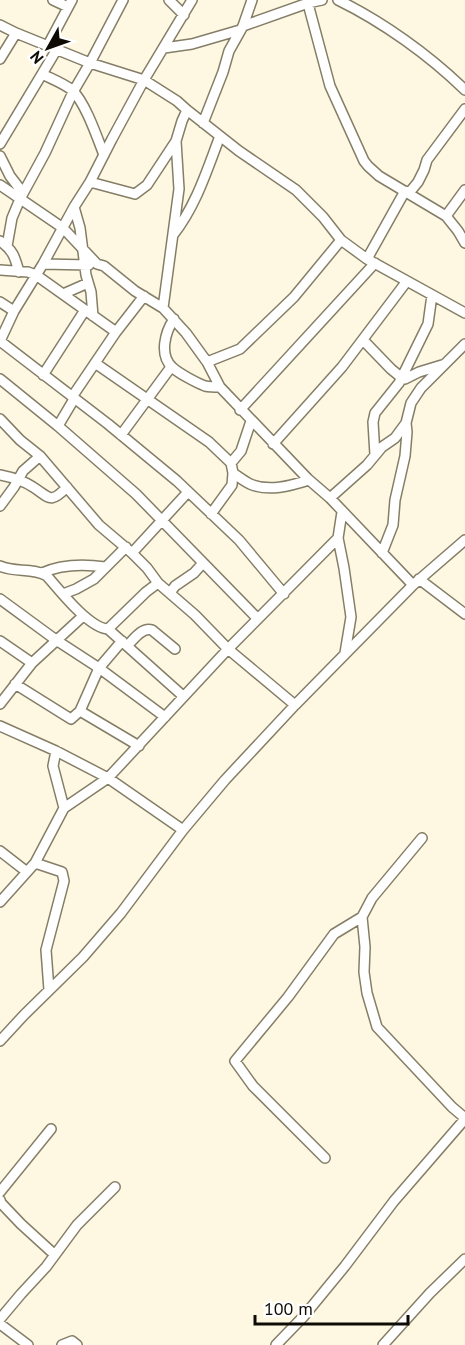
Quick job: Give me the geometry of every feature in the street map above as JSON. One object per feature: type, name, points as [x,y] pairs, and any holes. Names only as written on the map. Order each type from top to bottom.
[{"type":"street","points":[[0,144],[42,74],[70,4],[53,0]]},
{"type":"street","points":[[19,272],[14,255],[4,244],[12,218],[73,92],[123,0]]},
{"type":"street","points":[[169,0],[183,15]]},
{"type":"street","points":[[192,0],[144,80],[90,182],[14,311],[0,341],[121,435],[188,492],[239,540],[284,594]]},
{"type":"street","points":[[204,123],[229,51],[252,0]]},
{"type":"street","points":[[164,48],[192,44],[307,2],[322,0]]},
{"type":"street","points":[[338,0],[366,13],[426,56],[465,90]]},
{"type":"street","points":[[307,2],[330,86],[364,161],[379,176],[446,216],[465,243]]},
{"type":"street","points":[[0,25],[90,63],[144,80],[177,101],[239,151],[296,190],[323,217],[341,240],[371,261],[464,312]]},
{"type":"street","points":[[0,59],[16,33]]},
{"type":"street","points":[[42,74],[56,80],[73,92],[82,103],[104,154]]},
{"type":"street","points":[[240,410],[371,261],[407,192],[418,182],[427,160],[465,109]]},
{"type":"street","points":[[90,182],[135,194],[147,185],[158,170],[176,141],[188,110]]},
{"type":"street","points":[[173,235],[201,187],[220,136]]},
{"type":"street","points":[[163,308],[179,189],[176,141]]},
{"type":"street","points":[[0,156],[21,196]]},
{"type":"street","points":[[158,170],[177,164]]},
{"type":"street","points":[[0,185],[21,196],[63,228],[97,264]]},
{"type":"street","points":[[446,216],[465,190]]},
{"type":"street","points":[[43,375],[89,313],[91,292],[74,207]]},
{"type":"street","points":[[207,362],[240,349],[294,297],[341,240]]},
{"type":"street","points":[[43,264],[104,266],[135,291],[163,308],[186,333],[207,362],[220,387],[273,444],[330,498],[382,553],[416,582],[465,614]]},
{"type":"street","points":[[0,270],[36,275],[116,332]]},
{"type":"street","points":[[273,444],[342,367],[407,281]]},
{"type":"street","points":[[63,294],[88,284]]},
{"type":"street","points":[[58,426],[95,363],[144,296]]},
{"type":"street","points":[[375,455],[373,422],[375,413],[402,378],[428,324],[432,296]]},
{"type":"street","points":[[0,302],[14,311]]},
{"type":"street","points":[[174,319],[164,339],[166,356],[171,367],[205,386],[220,387]]},
{"type":"street","points":[[363,340],[391,369],[405,379],[419,372],[444,365]]},
{"type":"street","points":[[382,553],[393,525],[395,500],[405,456],[406,423],[411,403],[421,388],[465,344]]},
{"type":"street","points":[[95,363],[209,442],[231,463],[232,484],[211,514]]},
{"type":"street","points":[[121,435],[171,367]]},
{"type":"street","points":[[0,379],[136,494],[258,619]]},
{"type":"street","points":[[231,463],[241,451],[251,421]]},
{"type":"street","points":[[1,423],[40,456],[99,525],[129,550],[158,582],[228,649],[295,705]]},
{"type":"street","points":[[330,498],[395,438],[406,423]]},
{"type":"street","points":[[0,506],[23,471],[40,456]]},
{"type":"street","points":[[233,473],[252,484],[275,488],[309,480]]},
{"type":"street","points":[[0,475],[33,487],[48,498],[54,498],[67,488]]},
{"type":"street","points":[[63,594],[94,579],[105,567],[129,550],[162,521],[188,492]]},
{"type":"street","points":[[342,512],[338,538],[351,616],[345,653]]},
{"type":"street","points":[[0,902],[35,863],[64,808],[108,778],[228,649],[338,538]]},
{"type":"street","points":[[0,1041],[83,957],[121,913],[183,830],[225,780],[345,653],[416,582],[465,540]]},
{"type":"street","points":[[170,593],[175,586],[194,573],[203,563]]},
{"type":"street","points":[[42,573],[53,568],[69,566],[105,567]]},
{"type":"street","points":[[1,568],[32,571],[47,576],[83,616],[102,629],[108,629],[183,696]]},
{"type":"street","points":[[108,629],[158,582]]},
{"type":"street","points":[[0,599],[165,717]]},
{"type":"street","points":[[0,702],[32,663],[83,616]]},
{"type":"street","points":[[15,684],[71,719],[80,711],[99,668],[124,644],[144,630],[152,630],[175,649]]},
{"type":"street","points":[[0,640],[32,663]]},
{"type":"street","points":[[80,711],[138,746]]},
{"type":"street","points":[[0,726],[108,778],[183,830]]},
{"type":"street","points":[[56,751],[53,766],[64,808]]},
{"type":"street","points":[[325,1158],[253,1086],[235,1061],[288,997],[334,934],[362,917],[372,898],[422,838]]},
{"type":"street","points":[[0,851],[27,872]]},
{"type":"street","points":[[35,863],[62,872],[64,881],[46,950],[49,990]]},
{"type":"street","points":[[276,1345],[304,1316],[394,1201],[465,1118],[377,1027],[367,993],[364,972],[365,947],[362,917]]},
{"type":"street","points":[[0,1192],[51,1128]]},
{"type":"street","points":[[0,1319],[55,1255],[77,1225],[116,1187]]},
{"type":"street","points":[[0,1200],[21,1224],[55,1255]]},
{"type":"street","points":[[383,1345],[430,1293],[465,1259]]},
{"type":"street","points":[[0,1324],[28,1345]]},
{"type":"street","points":[[62,1345],[72,1341],[76,1345]]}]
